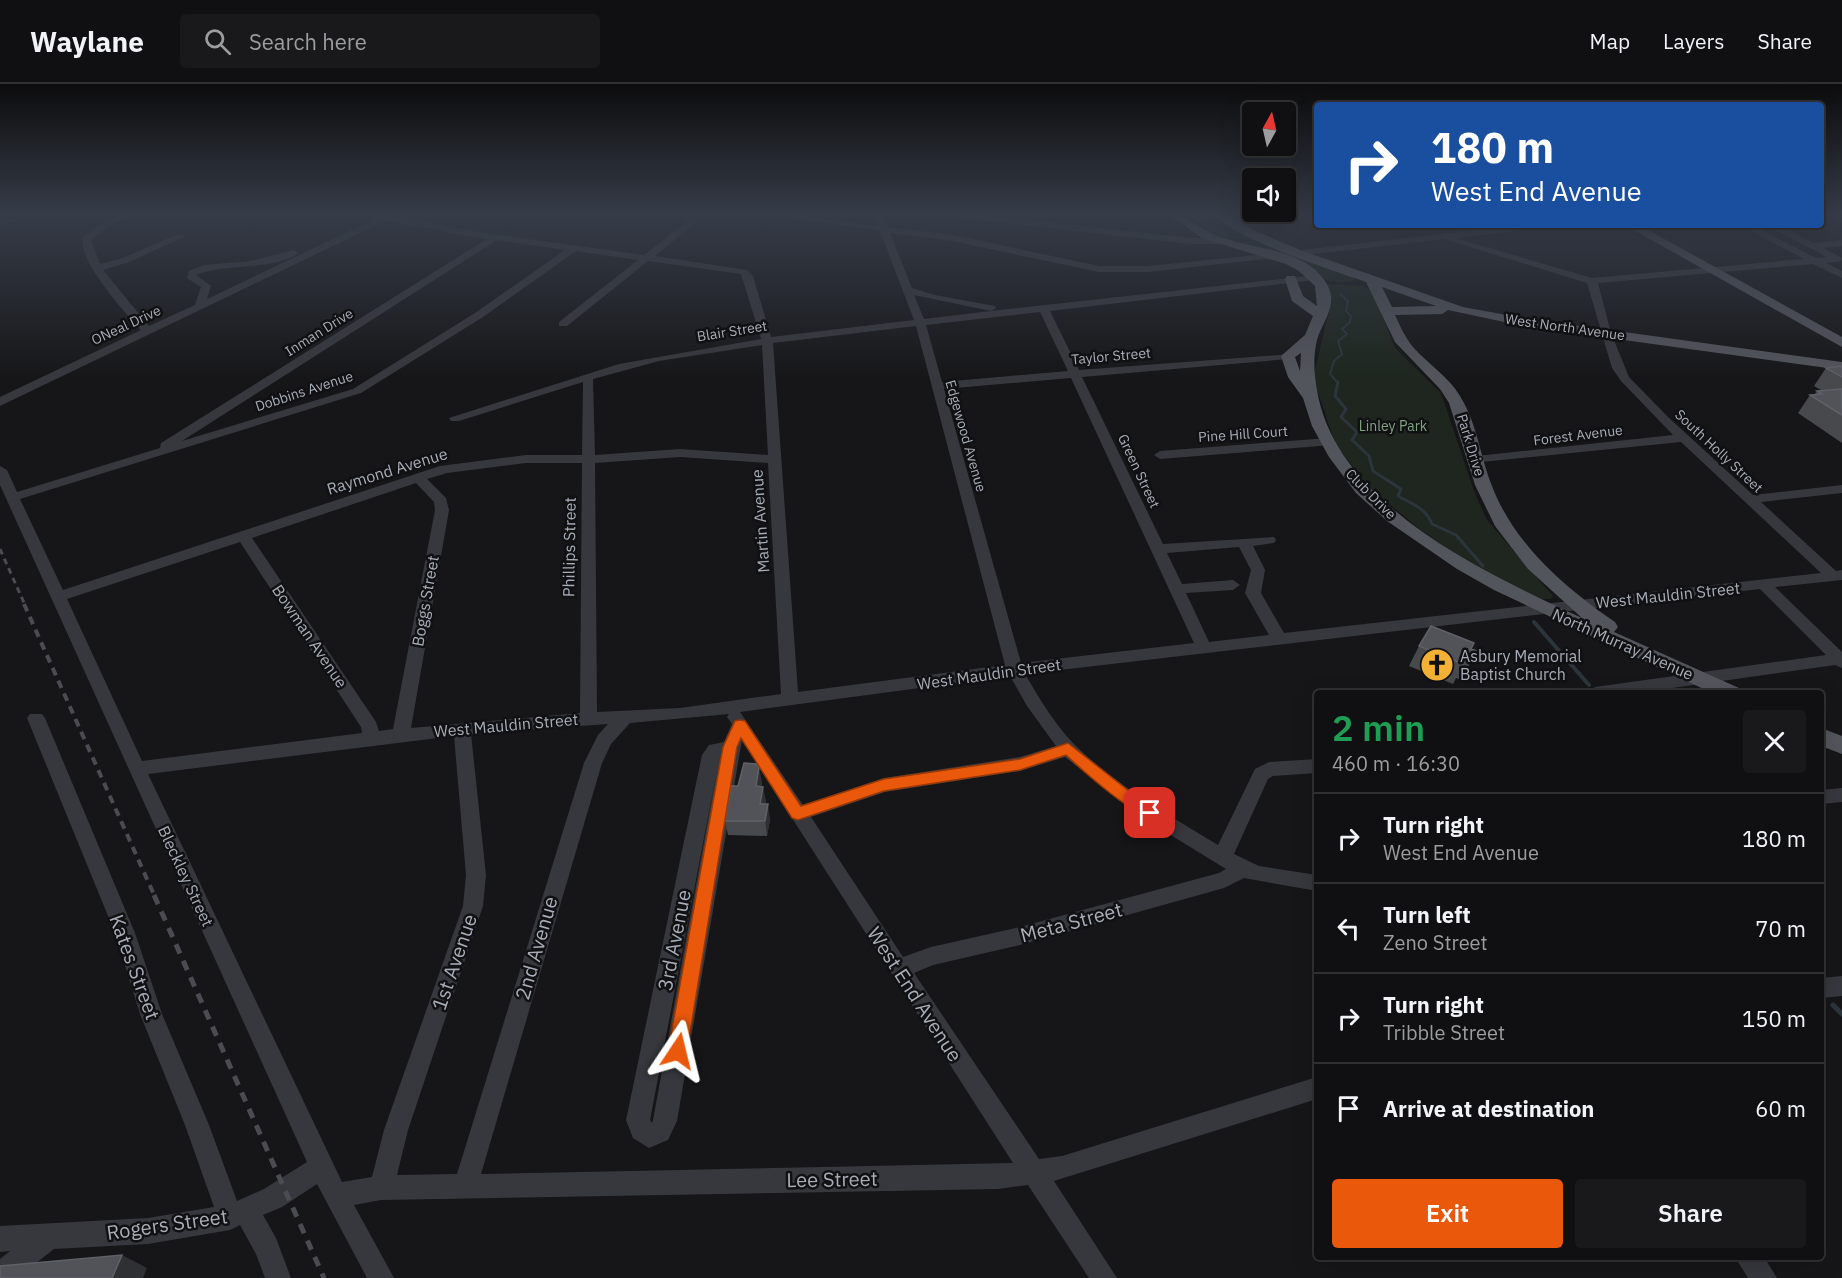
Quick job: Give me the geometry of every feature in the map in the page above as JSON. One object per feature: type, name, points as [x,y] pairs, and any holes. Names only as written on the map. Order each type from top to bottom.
[{"type":"main road","points":[[1302,269],[1316,279],[1339,284],[1372,281]]},
{"type":"main road","name":"West North Avenue","points":[[1339,269],[1460,310],[1842,366]]},
{"type":"main road","points":[[1711,270],[1842,344]]},
{"type":"main road","points":[[1291,279],[1297,298],[1322,316],[1325,298],[1316,279]]},
{"type":"main road","name":"Park Drive","points":[[1372,281],[1402,343],[1434,373],[1457,402],[1492,507],[1542,572],[1576,604]]},
{"type":"main road","points":[[1388,311],[1460,310]]},
{"type":"main road","name":"Club Drive","points":[[1322,316],[1310,338],[1307,366],[1310,398],[1328,442],[1352,477],[1393,518],[1449,557],[1542,609]]},
{"type":"main road","points":[[1310,338],[1288,356],[1295,377],[1310,398]]},
{"type":"main road","name":"North Murray Avenue","points":[[1576,604],[1607,627],[1703,680]]},
{"type":"main road","name":"North Murray Avenue","points":[[1542,609],[1725,690]]},
{"type":"main road","points":[[1824,737],[1842,746]]},
{"type":"street","points":[[99,269],[144,328],[150,330]]},
{"type":"street","points":[[199,308],[206,286],[191,276],[203,269]]},
{"type":"street","name":"ONeal Drive","points":[[0,402],[280,269]]},
{"type":"street","name":"Inman Drive","points":[[158,453],[171,440],[248,395],[446,269]]},
{"type":"street","name":"Dobbins Avenue","points":[[13,497],[357,391],[479,315],[545,269]]},
{"type":"street","points":[[563,324],[635,269]]},
{"type":"street","name":"Martin Avenue","points":[[720,269],[744,272],[748,276],[766,341],[790,699]]},
{"type":"street","name":"Edgewood Avenue","points":[[900,269],[920,323],[1015,671],[1033,702],[1068,749],[1098,775],[1150,813],[1242,869],[1314,883]]},
{"type":"street","points":[[1098,269],[1151,269]]},
{"type":"street","points":[[1552,269],[1592,280],[1726,269]]},
{"type":"street","points":[[1723,277],[1808,269]]},
{"type":"street","name":"Blair Street","points":[[455,418],[637,362],[766,341],[1291,279],[1316,279]]},
{"type":"street","name":"South Holly Street","points":[[1592,280],[1606,333],[1624,379],[1749,499],[1837,575]]},
{"type":"street","name":"Blair Street","points":[[909,290],[971,306],[1022,311]]},
{"type":"street","name":"Green Street","points":[[1044,308],[1204,647]]},
{"type":"street","name":"Taylor Street","points":[[936,386],[1288,356]]},
{"type":"street","name":"Phillips Street","points":[[586,378],[589,382],[588,718]]},
{"type":"street","name":"Forest Avenue","points":[[1476,460],[1683,438]]},
{"type":"street","name":"Pine Hill Court","points":[[1160,455],[1328,442]]},
{"type":"street","name":"Raymond Avenue","points":[[58,597],[445,469],[526,459],[588,459],[680,453],[774,459]]},
{"type":"street","name":"Bleckley Street","points":[[0,470],[136,769],[335,1195],[381,1278]]},
{"type":"street","name":"Boggs Street","points":[[401,735],[442,510],[441,501],[417,477]]},
{"type":"street","points":[[1749,499],[1842,489]]},
{"type":"street","name":"Bowman Avenue","points":[[243,536],[370,726],[371,738]]},
{"type":"street","points":[[1158,549],[1269,540]]},
{"type":"street","points":[[1244,542],[1258,570],[1253,593],[1279,639]]},
{"type":"street","name":"West Mauldin Street","points":[[136,769],[371,738],[462,729],[588,718],[680,714],[735,716],[790,699],[1204,647],[1837,575]]},
{"type":"street","points":[[1763,584],[1840,661]]},
{"type":"street","points":[[1176,588],[1233,585]]},
{"type":"street","points":[[1652,690],[1703,680],[1840,661]]},
{"type":"street","name":"3rd Avenue","points":[[730,747],[715,750],[711,755],[638,1120],[641,1131],[649,1136],[660,1132],[665,1121],[730,747],[735,716]]},
{"type":"street","name":"West End Avenue","points":[[735,716],[1032,1172],[1104,1278]]},
{"type":"street","name":"Kates Street","points":[[36,718],[125,933],[151,1014],[197,1125],[237,1214],[267,1247],[278,1278]]},
{"type":"street","name":"2nd Avenue","points":[[465,1187],[593,763],[604,740],[624,718]]},
{"type":"street","name":"1st Avenue","points":[[381,1188],[396,1130],[473,906],[476,876],[462,729]]},
{"type":"street","points":[[798,814],[884,785],[1020,764],[1068,749]]},
{"type":"street","points":[[1222,858],[1261,774],[1269,769],[1314,766]]},
{"type":"street","points":[[1824,797],[1842,795]]},
{"type":"street","name":"Meta Street","points":[[899,969],[931,956],[1020,936],[1224,880],[1242,869]]},
{"type":"street","points":[[1824,988],[1842,987]]},
{"type":"street","name":"Lee Street","points":[[335,1195],[381,1188],[998,1177],[1062,1168],[1314,1089]]},
{"type":"street","name":"Rogers Street","points":[[0,1239],[148,1231],[237,1214],[273,1198],[322,1166]]},
{"type":"street","points":[[0,1275],[49,1237]]},
{"type":"street","points":[[1750,1260],[1764,1278]]},
{"type":"green space","points":[[1302,269],[1333,269],[1356,280],[1330,281]]},
{"type":"green space","name":"Linley Park","points":[[1326,284],[1363,286],[1373,293],[1395,348],[1441,393],[1474,491],[1487,520],[1553,596],[1550,599],[1540,599],[1472,565],[1421,530],[1367,486],[1335,443],[1313,378],[1331,303]]},
{"type":"building","points":[[1842,366],[1842,377],[1826,368]]},
{"type":"building","points":[[1842,389],[1842,415],[1810,395],[1822,394],[1817,391]]},
{"type":"building","points":[[1431,626],[1474,643],[1471,649],[1477,651],[1472,660],[1466,658],[1463,664],[1419,646]]},
{"type":"building","points":[[744,763],[757,764],[759,767],[756,786],[763,787],[760,804],[768,804],[765,821],[725,821],[731,786],[738,786]]},
{"type":"building","points":[[122,1255],[112,1278],[0,1278],[0,1266]]},
{"type":"waterway","points":[[1338,383],[1330,374],[1334,361],[1342,354],[1338,341],[1347,334],[1342,329],[1350,322],[1351,316],[1346,311],[1348,301],[1340,294]]},
{"type":"waterway","points":[[1338,383],[1335,396],[1346,409],[1341,417],[1357,432],[1352,440],[1369,456],[1373,471],[1401,489],[1398,496],[1422,510],[1432,524],[1456,535],[1483,566]]},
{"type":"waterway","points":[[1534,622],[1589,685]]},
{"type":"waterway","points":[[1833,1005],[1842,1014]]},
{"type":"railway","points":[[0,549],[25,605]]},
{"type":"railway","points":[[24,604],[155,897]]},
{"type":"railway","points":[[154,895],[324,1278]]},
{"type":"place","name":"Asbury Memorial Baptist Church","points":[[1437,665]]},
{"type":"route","points":[[678,1051],[730,747],[740,725],[798,814],[884,785],[1020,764],[1039,760],[1068,749],[1098,775],[1150,813]]}]
